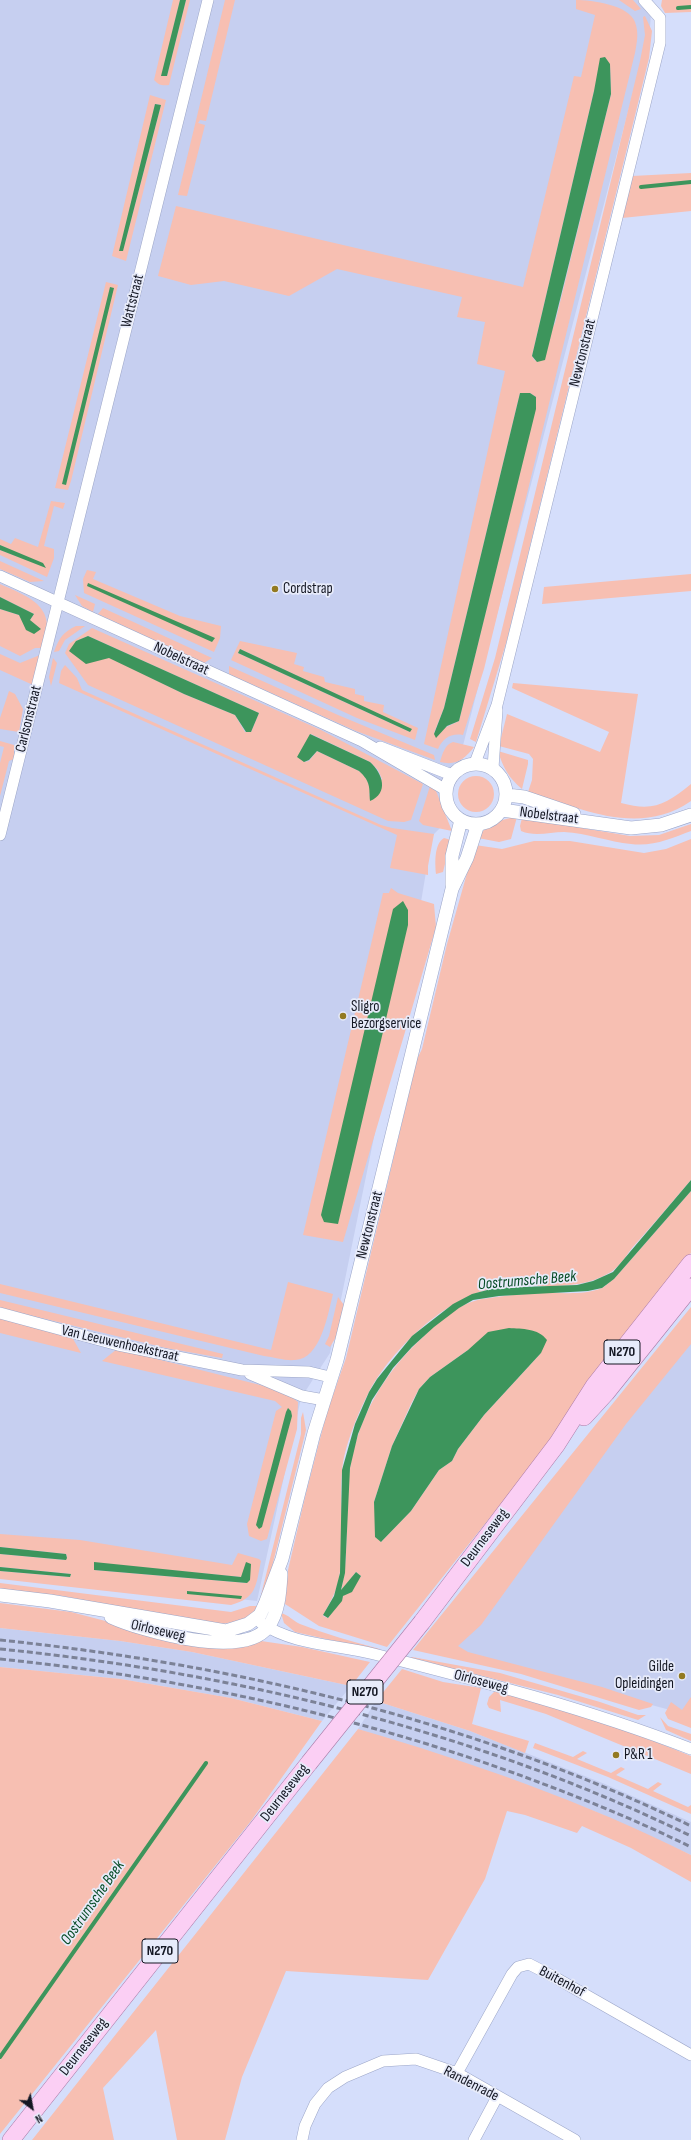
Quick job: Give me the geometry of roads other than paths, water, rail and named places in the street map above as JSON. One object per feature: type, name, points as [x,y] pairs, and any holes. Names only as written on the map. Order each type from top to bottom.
[{"type":"main road","name":"Deurneseweg","points":[[11,2140],[308,1763],[422,1622],[557,1444],[594,1386],[691,1263]]},
{"type":"main road","name":"Deurneseweg","points":[[557,1444],[606,1393],[691,1287]]},
{"type":"street","name":"Wattstraat","points":[[58,602],[208,0]]},
{"type":"street","name":"Newtonstraat","points":[[475,763],[496,705],[660,43],[660,18],[648,1]]},
{"type":"street","name":"Nobelstraat","points":[[0,576],[362,741],[446,790]]},
{"type":"street","name":"Carlsonstraat","points":[[0,835],[58,602]]},
{"type":"street","name":"Newtonstraat","points":[[493,768],[497,724],[496,705]]},
{"type":"street","name":"Nobelstraat","points":[[362,741],[398,752],[452,775]]},
{"type":"street","points":[[475,763],[485,764],[493,768],[504,780],[507,795],[502,810],[492,820],[478,824],[461,820],[448,805],[446,790],[452,775],[462,766],[475,763]]},
{"type":"street","name":"Nobelstraat","points":[[507,795],[549,805],[596,822]]},
{"type":"street","name":"Nobelstraat","points":[[502,810],[624,827],[645,828],[661,825],[691,815]]},
{"type":"street","name":"Newtonstraat","points":[[452,889],[452,856],[461,820]]},
{"type":"street","name":"Newtonstraat","points":[[255,1619],[265,1604],[282,1559],[314,1433],[330,1377],[337,1360],[452,889],[467,858],[478,824]]},
{"type":"street","name":"Van Leeuwenhoekstraat","points":[[0,1313],[118,1345],[242,1370],[309,1372],[330,1377]]},
{"type":"street","name":"Van Leeuwenhoekstraat","points":[[242,1370],[302,1396],[324,1400]]},
{"type":"street","name":"Newtonstraat","points":[[268,1627],[278,1607],[282,1559]]},
{"type":"street","name":"Oirloseweg","points":[[0,1596],[50,1601],[94,1610],[226,1631],[238,1628],[255,1619],[268,1627],[300,1640],[373,1653],[488,1683],[580,1710],[691,1749]]},
{"type":"street","name":"Oirloseweg","points":[[94,1610],[127,1624],[177,1637],[240,1642],[259,1634],[268,1627]]},
{"type":"street","name":"Buitenhof","points":[[457,2073],[512,1974],[518,1967],[529,1964],[691,2055]]},
{"type":"street","name":"Randenrade","points":[[302,2140],[305,2126],[315,2104],[328,2088],[345,2077],[383,2061],[416,2059],[457,2073],[575,2140]]},
{"type":"street","points":[[474,2140],[497,2097]]},
{"type":"waterway","points":[[678,8],[691,7]]},
{"type":"waterway","points":[[641,187],[691,182]]},
{"type":"waterway","name":"Oostrumsche Beek","points":[[0,2057],[206,1763]]},
{"type":"railway","points":[[0,1640],[90,1651],[179,1665],[267,1682],[354,1703],[440,1728],[525,1756],[609,1789],[691,1826]]},
{"type":"railway","points":[[0,1649],[89,1660],[178,1674],[266,1691],[354,1712],[440,1737],[525,1766],[609,1799],[691,1836]]},
{"type":"railway","points":[[0,1659],[131,1676],[196,1687],[260,1700],[388,1732],[536,1781],[626,1817],[691,1847]]},
{"type":"place","name":"Cordstrap","points":[[275,589]]},
{"type":"place","name":"Sligro Bezorgservice","points":[[343,1016]]},
{"type":"place","name":"Gilde Opleidingen","points":[[682,1676]]},
{"type":"place","name":"P&R 1","points":[[616,1755]]}]
